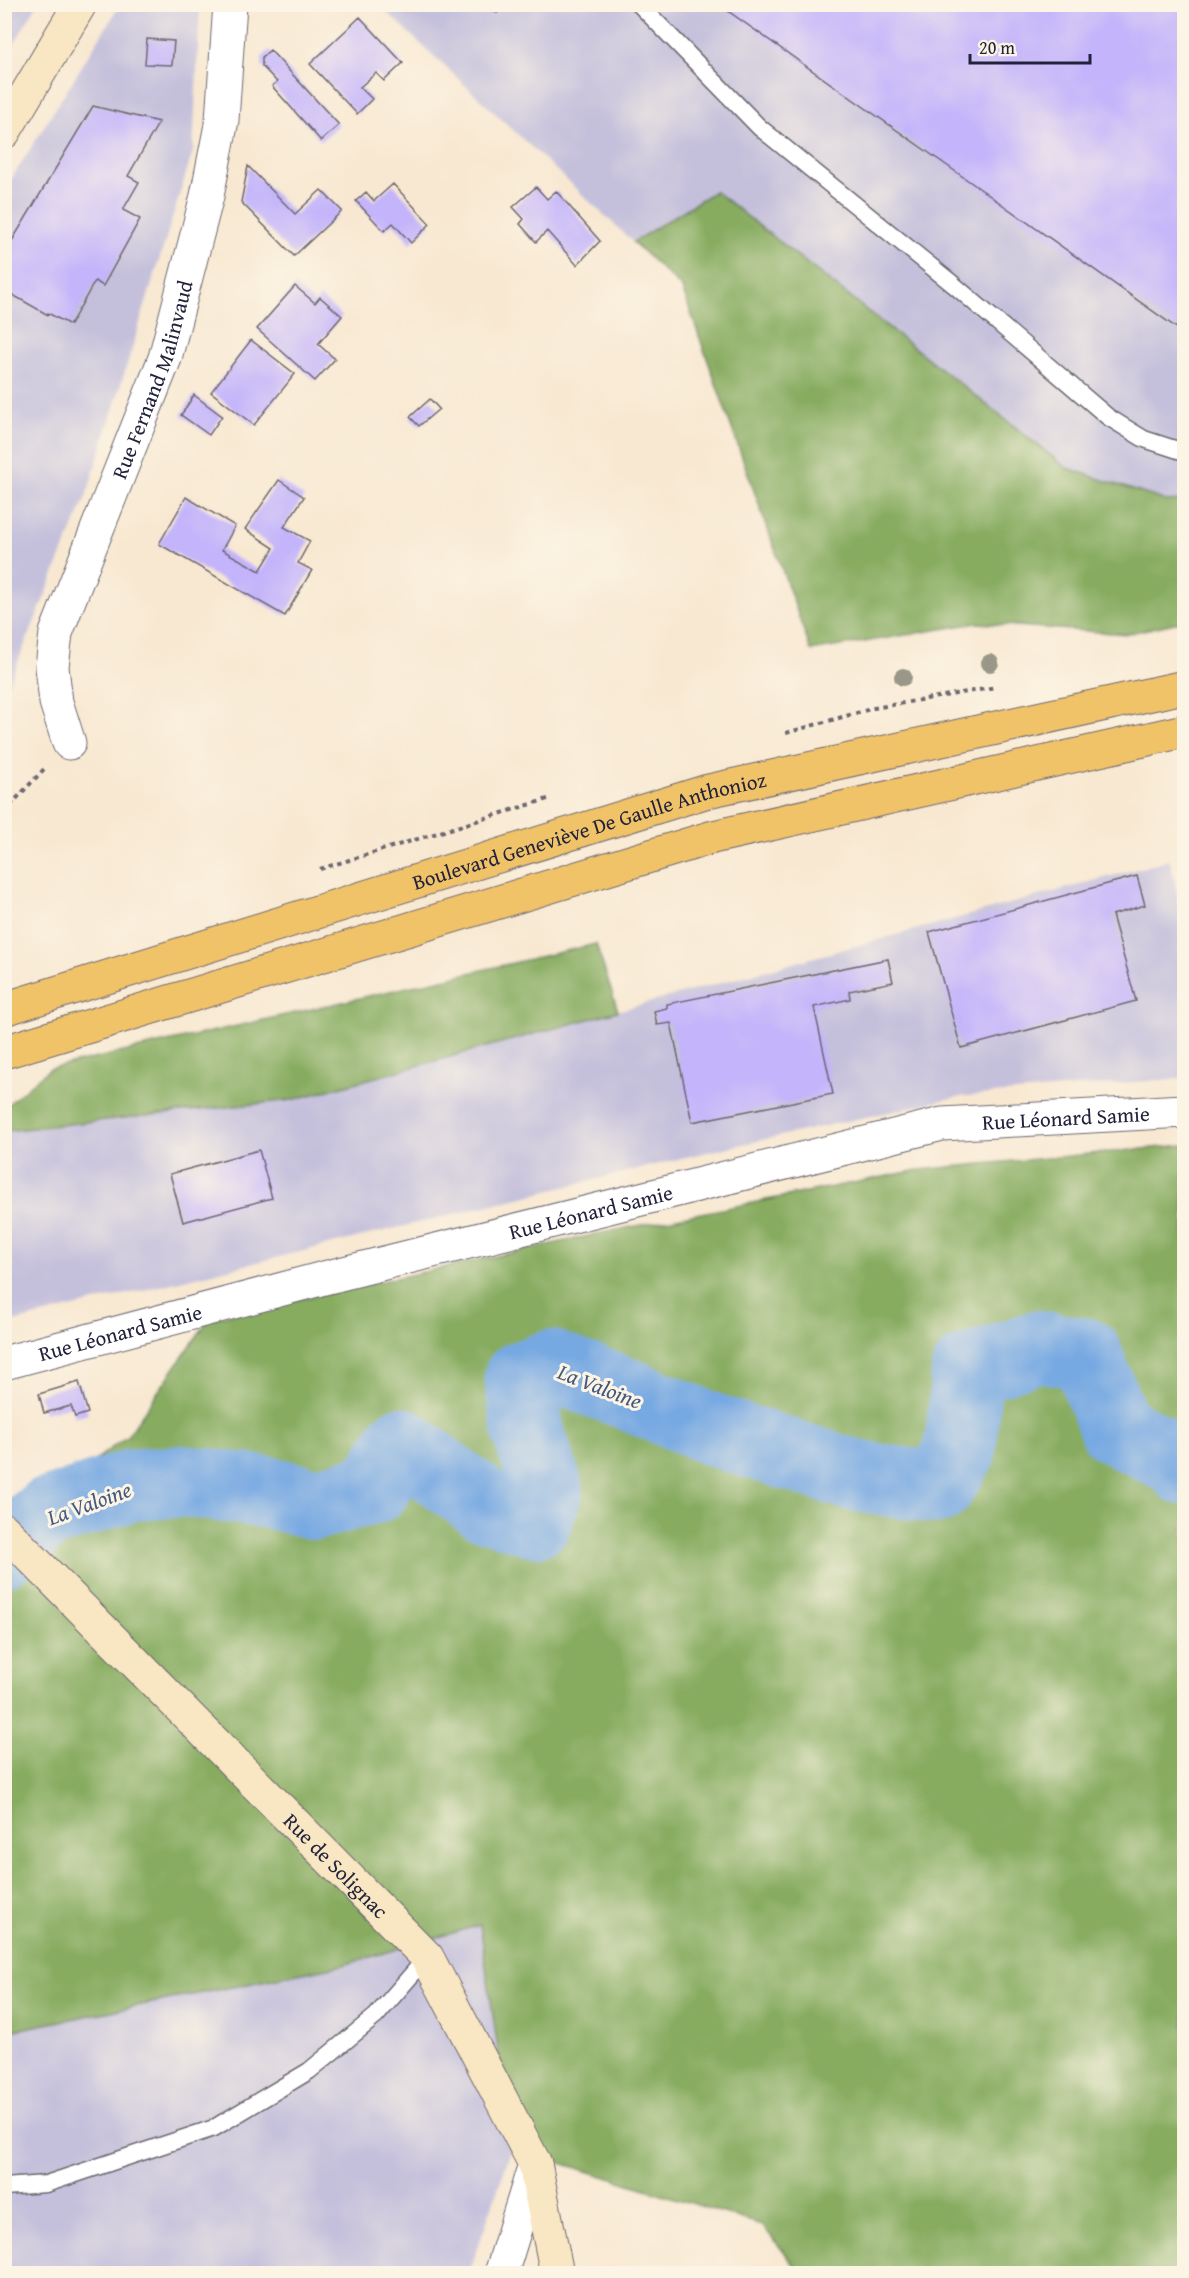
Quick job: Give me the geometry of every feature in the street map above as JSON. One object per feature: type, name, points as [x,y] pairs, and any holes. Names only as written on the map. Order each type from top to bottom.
[{"type":"main road","name":"Boulevard Geneviève De Gaulle Anthonioz","points":[[4,1009],[708,791],[1185,687]]},
{"type":"main road","name":"Boulevard Geneviève De Gaulle Anthonioz","points":[[4,1052],[713,837],[1185,730]]},
{"type":"street","points":[[4,132],[80,4]]},
{"type":"street","name":"Rue Fernand Malinvaud","points":[[69,743],[56,702],[52,668],[56,633],[165,358],[207,196],[222,120],[230,4]]},
{"type":"street","name":"Rue Léonard Samie","points":[[4,1364],[297,1285],[942,1124],[1185,1111]]},
{"type":"street","name":"Rue de Solignac","points":[[4,1530],[427,1957],[535,2164],[557,2274]]},
{"type":"street","points":[[501,2274],[535,2164]]},
{"type":"lane","points":[[639,4],[759,127],[954,285],[1108,417],[1144,439],[1185,452]]},
{"type":"lane","points":[[4,2187],[46,2184],[214,2128],[309,2070],[376,2016],[427,1957]]},
{"type":"path","points":[[4,812],[69,743]]},
{"type":"shaded area","points":[[4,5],[37,5],[5,59]]},
{"type":"shaded area","points":[[120,5],[200,5],[193,151],[87,494],[5,693],[5,189]]},
{"type":"shaded area","points":[[379,5],[1184,5],[1184,500],[1166,502],[1067,468],[716,191],[633,242]]},
{"type":"shaded area","points":[[1170,860],[1182,915],[1184,915],[1184,1078],[957,1097],[703,1153],[5,1324],[4,1131],[292,1100]]},
{"type":"shaded area","points":[[480,1925],[512,2148],[469,2273],[5,2274],[5,2032],[343,1965]]},
{"type":"green space","points":[[715,191],[1067,468],[1166,501],[1184,500],[1184,621],[1126,634],[977,623],[811,651],[682,288],[633,242]]},
{"type":"green space","points":[[596,944],[618,1011],[292,1100],[5,1131],[5,1107],[49,1069]]},
{"type":"green space","points":[[1184,1145],[1184,2273],[801,2273],[762,2225],[512,2148],[480,1925],[343,1965],[5,2032],[5,1529],[127,1436],[209,1319],[611,1231],[918,1170]]},
{"type":"building","points":[[485,4],[503,4],[497,13]]},
{"type":"building","points":[[718,4],[1184,4],[1184,333],[976,186]]},
{"type":"building","points":[[360,17],[403,63],[384,81],[376,73],[360,87],[372,99],[357,114],[310,64]]},
{"type":"building","points":[[147,39],[174,41],[172,65],[145,64]]},
{"type":"building","points":[[270,50],[339,125],[321,141],[272,86],[277,82],[262,66],[262,57]]},
{"type":"building","points":[[93,106],[159,122],[128,176],[139,182],[123,210],[140,219],[103,286],[95,281],[70,325],[4,290],[4,254]]},
{"type":"building","points":[[248,166],[295,214],[321,190],[342,211],[294,256],[241,202]]},
{"type":"building","points":[[393,184],[430,224],[411,243],[393,223],[384,231],[356,201],[366,192],[374,201]]},
{"type":"building","points":[[536,187],[547,199],[556,191],[600,241],[577,265],[547,231],[536,242],[520,224],[524,219],[513,207]]},
{"type":"building","points":[[295,286],[315,303],[320,297],[342,316],[318,344],[335,359],[315,381],[257,329]]},
{"type":"building","points":[[251,340],[295,374],[254,425],[211,392]]},
{"type":"building","points":[[194,395],[222,416],[209,435],[181,415]]},
{"type":"building","points":[[430,399],[439,409],[419,426],[410,417]]},
{"type":"building","points":[[279,480],[304,497],[284,527],[310,541],[298,563],[312,570],[285,616],[159,544],[186,497],[235,526],[222,550],[260,571],[274,548],[245,529]]},
{"type":"building","points":[[1137,876],[1145,905],[1112,915],[1136,1001],[961,1048],[929,932]]},
{"type":"building","points":[[888,959],[893,982],[849,991],[850,999],[814,1007],[833,1094],[692,1122],[671,1023],[657,1025],[654,1011],[667,1008],[667,1004]]},
{"type":"building","points":[[259,1150],[272,1198],[183,1222],[170,1174]]},
{"type":"building","points":[[79,1382],[88,1413],[75,1417],[71,1406],[44,1413],[39,1394]]},
{"type":"waterway","name":"La Valoine","points":[[4,1550],[46,1514],[132,1485],[184,1481],[272,1493],[316,1504],[374,1488],[401,1443],[485,1505],[536,1521],[547,1489],[528,1431],[520,1377],[551,1366],[623,1392],[716,1431],[856,1476],[937,1488],[960,1452],[967,1371],[1038,1346],[1086,1354],[1115,1428],[1181,1462],[1184,1469]]}]
